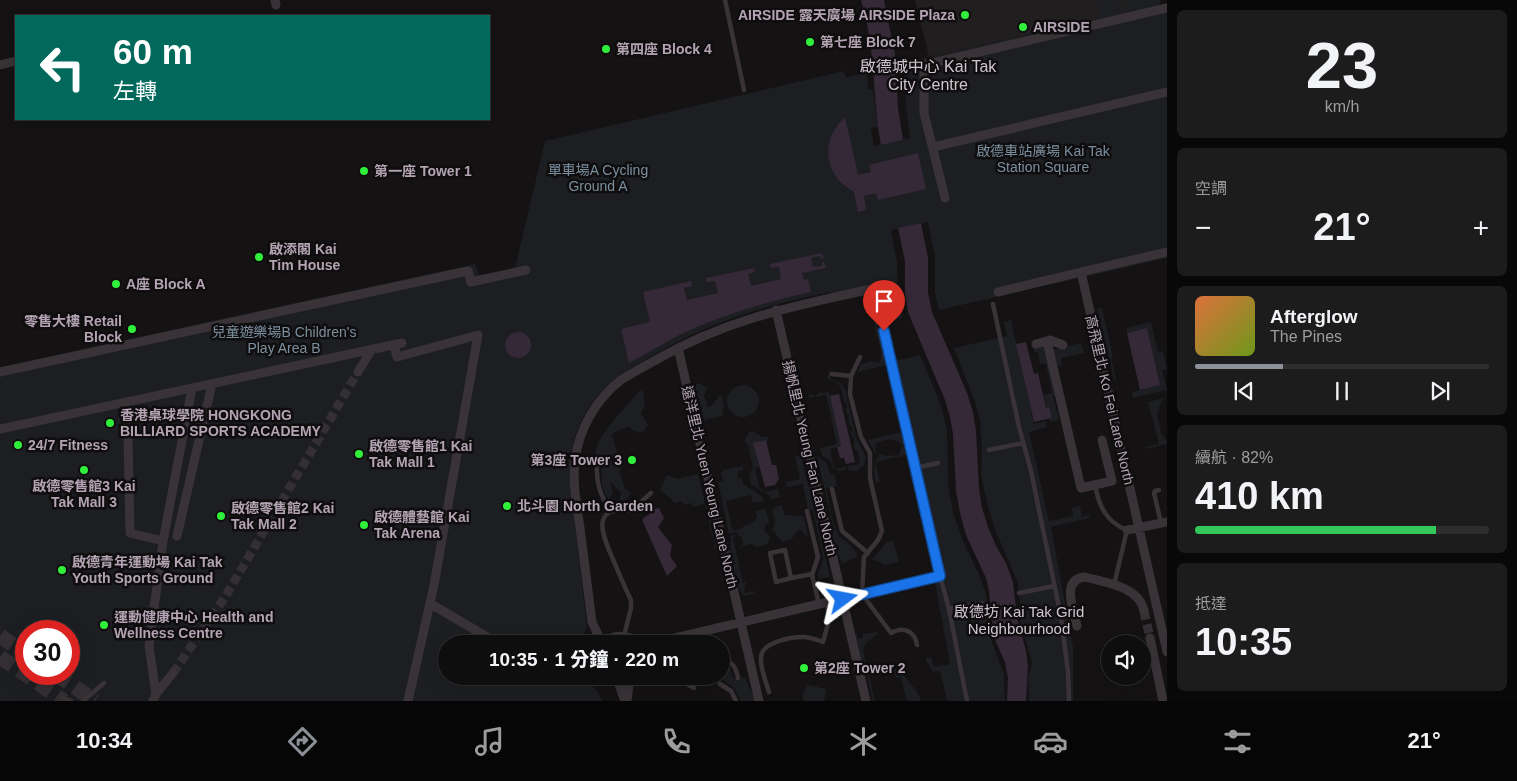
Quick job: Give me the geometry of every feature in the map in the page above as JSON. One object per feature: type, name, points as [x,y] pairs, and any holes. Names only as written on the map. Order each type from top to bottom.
[{"type":"street","points":[[945,198],[924,113],[924,65],[1167,8]]},
{"type":"street","points":[[0,65],[15,61]]},
{"type":"street","points":[[932,147],[1167,92]]},
{"type":"street","points":[[998,292],[1167,252]]},
{"type":"street","points":[[0,372],[468,271],[471,282],[526,270]]},
{"type":"street","name":"高飛里北 Ko Fei Lane North","points":[[1081,272],[1167,652]]},
{"type":"street","points":[[598,635],[592,622],[574,489],[574,475],[576,454],[581,434],[586,422],[601,400],[626,377],[699,337],[739,322],[880,287]]},
{"type":"street","name":"揚帆里北 Yeung Fan Lane North","points":[[777,314],[866,701]]},
{"type":"street","points":[[0,429],[372,349],[398,344],[397,357],[478,335],[431,604],[408,701]]},
{"type":"street","points":[[1036,344],[1050,340],[1063,345]]},
{"type":"street","points":[[1047,341],[1080,488],[1112,481],[1102,440]]},
{"type":"street","points":[[358,372],[372,349]]},
{"type":"street","name":"遠洋里北 Yuen Yeung Lane North","points":[[679,352],[759,701]]},
{"type":"street","points":[[178,536],[212,384]]},
{"type":"street","points":[[155,698],[149,646],[163,541],[192,388]]},
{"type":"street","points":[[127,402],[130,533],[163,541]]},
{"type":"street","points":[[1127,530],[1164,522]]},
{"type":"street","points":[[1077,626],[1070,591],[1073,582],[1080,577],[1126,589],[1135,595],[1144,611]]},
{"type":"street","points":[[696,635],[741,622],[862,594]]},
{"type":"street","points":[[431,604],[484,635]]},
{"type":"street","points":[[1151,656],[1163,701]]},
{"type":"street","points":[[155,698],[172,673]]},
{"type":"street","points":[[620,685],[626,701]]},
{"type":"street","points":[[626,701],[629,685]]},
{"type":"lane","points":[[725,0],[744,90]]},
{"type":"lane","points":[[993,304],[1031,471],[1061,617],[1068,672],[1069,701]]},
{"type":"lane","points":[[884,331],[949,609],[967,701]]},
{"type":"lane","points":[[860,357],[851,376],[850,394],[860,437],[870,453],[870,478],[882,531],[878,540],[864,557],[862,594],[891,633],[899,630],[908,631],[915,636],[918,645]]},
{"type":"lane","points":[[832,374],[851,376]]},
{"type":"lane","points":[[989,450],[1023,442]]},
{"type":"lane","points":[[915,468],[938,463]]},
{"type":"lane","points":[[597,465],[599,490],[611,511]]},
{"type":"lane","points":[[1095,485],[1098,498],[1106,516],[1127,530],[1114,585]]},
{"type":"lane","points":[[832,489],[842,531],[868,553]]},
{"type":"lane","points":[[1159,490],[1155,490],[1154,493],[1164,522]]},
{"type":"lane","points":[[630,635],[631,600],[602,532],[604,519],[611,511],[618,509],[631,511],[651,493]]},
{"type":"lane","points":[[769,692],[761,659],[766,647],[773,643],[799,637],[823,642],[829,620],[812,574],[818,557],[807,511]]},
{"type":"lane","points":[[791,578],[785,550],[770,553],[776,582],[812,574]]},
{"type":"lane","points":[[862,594],[940,576]]},
{"type":"lane","points":[[1020,593],[1054,586]]},
{"type":"lane","points":[[949,609],[982,603]]},
{"type":"lane","points":[[730,662],[735,667],[738,678]]},
{"type":"lane","points":[[83,701],[104,683]]},
{"type":"lane","points":[[689,685],[694,688]]},
{"type":"lane","points":[[722,685],[731,691],[736,701]]},
{"type":"lane","points":[[64,700],[71,701]]},
{"type":"shaded area","points":[[861,0],[884,0],[895,55],[898,108],[903,140],[881,145],[872,54]]},
{"type":"shaded area","name":"AIRSIDE","points":[[915,0],[1160,0],[1159,5],[929,57]]},
{"type":"shaded area","points":[[845,117],[858,175],[871,172],[869,165],[918,153],[926,189],[878,200],[876,193],[864,196],[866,210],[858,212],[854,192],[836,177],[829,158],[831,137]]},
{"type":"shaded area","points":[[921,223],[928,258],[928,293],[932,312],[967,393],[973,412],[982,508],[988,527],[1013,582],[1017,618],[1028,666],[1026,701],[1007,701],[1008,678],[1005,662],[993,630],[986,578],[966,535],[960,513],[956,491],[953,434],[950,417],[945,400],[908,312],[905,294],[905,261],[898,228]]},
{"type":"shaded area","points":[[822,253],[824,258],[821,259],[820,256],[811,258],[813,267],[822,266],[822,262],[824,262],[826,268],[802,273],[804,280],[808,279],[811,292],[777,300],[711,321],[679,335],[629,363],[621,329],[650,322],[643,292],[691,281],[692,286],[684,288],[687,300],[718,293],[715,281],[707,282],[706,278],[754,268],[755,272],[748,274],[751,286],[781,279],[779,267],[771,268],[770,264]]},
{"type":"shaded area","points":[[1147,328],[1160,385],[1140,390],[1127,333]]},
{"type":"shaded area","points":[[518,332],[527,336],[531,345],[527,354],[518,358],[509,354],[505,345],[509,336]]},
{"type":"shaded area","points":[[1026,342],[1034,374],[1038,373],[1046,408],[1049,407],[1052,418],[1034,422],[1016,344]]},
{"type":"shaded area","points":[[839,394],[855,462],[846,464],[844,458],[840,458],[837,447],[841,446],[830,396]]},
{"type":"shaded area","points":[[766,440],[772,465],[776,465],[779,479],[775,485],[765,487],[753,443]]},
{"type":"shaded area","points":[[659,508],[664,518],[658,527],[672,545],[670,556],[677,566],[667,576],[643,522],[643,518],[650,514],[650,510]]},
{"type":"green space","points":[[1101,0],[1117,0],[1125,13],[1130,11],[1123,0],[1160,0],[1159,5],[1167,3],[1167,258],[939,310],[935,292],[935,257],[928,222],[891,230],[897,262],[898,294],[902,318],[877,324],[886,363],[920,355],[941,405],[947,429],[948,482],[953,512],[963,541],[986,594],[990,637],[1004,674],[1005,701],[947,701],[940,671],[933,672],[926,661],[926,658],[931,657],[934,667],[950,664],[930,555],[907,455],[878,461],[876,464],[880,482],[876,483],[874,468],[880,454],[887,456],[899,455],[902,444],[893,440],[876,443],[875,450],[877,452],[875,453],[868,440],[902,432],[887,365],[857,372],[861,364],[873,361],[878,363],[881,360],[881,351],[871,302],[869,295],[833,302],[831,292],[762,308],[695,333],[625,372],[604,389],[592,403],[582,419],[575,437],[569,474],[587,627],[583,635],[438,635],[438,685],[591,685],[602,701],[0,701],[0,367],[475,264],[479,275],[515,268],[545,141],[844,71],[846,78],[867,72],[868,90],[873,89],[878,127],[871,128],[874,146],[910,138],[903,63],[1101,18],[1098,1]]},
{"type":"green space","points":[[1102,308],[1113,357],[1111,358],[1116,380],[1114,381],[1108,353],[1101,345],[1099,337],[1101,326],[1097,309]]},
{"type":"green space","points":[[1011,320],[1034,424],[1046,421],[1047,427],[1029,432],[1049,521],[1073,516],[1072,508],[1080,506],[1082,517],[1089,515],[1090,518],[1051,527],[1073,647],[1073,701],[1029,701],[1028,680],[1032,663],[1019,617],[1018,583],[996,532],[987,503],[981,475],[982,445],[980,421],[975,402],[954,348],[1007,336],[1004,322]]},
{"type":"green space","points":[[1151,322],[1158,352],[1163,351],[1167,369],[1162,370],[1167,390],[1133,398],[1132,392],[1160,385],[1147,328],[1127,333],[1126,328]]},
{"type":"green space","points":[[1081,343],[1084,353],[1061,358],[1062,365],[1055,366],[1051,350]]},
{"type":"green space","points":[[1045,344],[1057,395],[1053,396],[1059,420],[1050,422],[1049,419],[1052,418],[1049,408],[1046,408],[1043,395],[1052,393],[1046,364],[1040,364],[1038,352],[1034,352],[1032,347]]},
{"type":"green space","points":[[831,368],[831,379],[841,383],[845,389],[856,438],[866,457],[864,466],[856,471],[848,470],[848,466],[859,464],[860,462],[853,443],[855,442],[851,431],[853,431],[851,425],[849,425],[849,414],[847,414],[846,402],[844,402],[841,389],[837,383],[827,377]]},
{"type":"green space","points":[[699,383],[707,388],[704,396],[707,402],[706,405],[710,407],[720,395],[722,396],[723,416],[704,420],[699,401],[693,393],[694,386]]},
{"type":"green space","points":[[743,385],[749,386],[754,390],[758,395],[758,407],[754,412],[749,416],[743,417],[737,416],[732,412],[728,407],[727,401],[728,395],[732,390],[737,386]]},
{"type":"green space","points":[[640,390],[643,392],[645,405],[641,413],[648,425],[644,431],[637,433],[632,431],[631,427],[628,427],[612,435],[621,467],[619,471],[625,489],[631,493],[626,500],[619,501],[621,493],[610,481],[613,492],[609,500],[606,496],[601,476],[602,461],[594,459],[596,449],[606,430]]},
{"type":"green space","points":[[820,392],[829,392],[842,446],[830,449],[833,465],[836,469],[846,467],[846,470],[838,471],[833,468],[831,462],[822,456],[820,448],[837,444],[826,395],[809,398],[808,393],[815,396]]},
{"type":"green space","points":[[1164,398],[1157,414],[1162,436],[1164,436],[1164,439],[1167,439],[1167,444],[1145,449],[1145,447],[1159,444],[1148,402]]},
{"type":"green space","points":[[753,431],[762,437],[768,436],[768,441],[754,443],[759,467],[755,468],[759,487],[766,492],[778,489],[780,497],[770,499],[769,495],[751,484],[749,474],[753,468],[748,445],[744,441],[749,432]]},
{"type":"green space","points":[[801,455],[807,481],[816,494],[820,517],[818,527],[830,577],[818,579],[823,557],[813,510],[808,510],[803,484],[787,487],[786,482],[800,479],[795,457]]},
{"type":"green space","points":[[817,456],[827,463],[830,475],[834,474],[837,486],[826,489],[836,530],[840,537],[855,550],[858,557],[842,564],[832,538],[833,527]]},
{"type":"green space","points":[[743,466],[743,470],[739,470],[737,478],[741,477],[743,484],[763,497],[764,501],[753,503],[751,495],[726,501],[732,528],[734,531],[755,521],[757,517],[755,511],[766,509],[769,523],[766,524],[764,530],[771,538],[766,545],[756,547],[751,544],[743,546],[741,550],[740,546],[743,545],[741,536],[738,536],[737,532],[729,534],[718,482],[723,481],[722,470]]},
{"type":"green space","points":[[698,474],[705,504],[693,507],[692,503],[684,505],[682,501],[675,503],[660,489],[667,475],[677,479]]},
{"type":"green space","points":[[705,504],[712,512],[718,542],[716,550]]},
{"type":"green space","points":[[782,505],[785,515],[804,516],[808,537],[802,530],[797,531],[792,539],[782,542],[772,529],[775,523],[772,508]]},
{"type":"green space","points":[[735,535],[733,538],[743,583],[746,582],[745,593],[754,591],[755,593],[744,596],[736,582],[730,557],[730,536]]},
{"type":"green space","points":[[893,540],[899,562],[885,565],[872,559],[886,542]]},
{"type":"green space","points":[[857,632],[858,639],[863,638],[862,634],[879,633],[866,643],[863,651],[875,701],[871,701],[872,698],[864,662],[857,655],[855,636]]},
{"type":"green space","points":[[892,662],[897,670],[900,669],[921,701],[907,701],[901,677],[896,678]]},
{"type":"green space","points":[[730,669],[734,679],[745,677],[757,701],[741,701],[730,685]]},
{"type":"green space","points":[[807,686],[825,689],[824,701],[804,701],[802,694]]},
{"type":"tunnel","points":[[173,673],[225,597],[358,372]]},
{"type":"tunnel","points":[[1144,611],[1149,635]]},
{"type":"tunnel","points":[[0,636],[15,646]]},
{"type":"tunnel","points":[[0,657],[64,701]]},
{"type":"tunnel","points":[[72,685],[95,701]]},
{"type":"place","name":"AIRSIDE 露天廣場 AIRSIDE Plaza","points":[[965,15]]},
{"type":"place","name":"AIRSIDE","points":[[1023,27]]},
{"type":"place","name":"第七座 Block 7","points":[[810,42]]},
{"type":"place","name":"第四座 Block 4","points":[[606,49]]},
{"type":"place","name":"第一座 Tower 1","points":[[364,171]]},
{"type":"place","name":"啟添閣 Kai Tim House","points":[[259,257]]},
{"type":"place","name":"A座 Block A","points":[[116,284]]},
{"type":"place","name":"零售大樓 Retail Block","points":[[132,329]]},
{"type":"place","name":"香港桌球學院 HONGKONG BILLIARD SPORTS ACADEMY","points":[[110,423]]},
{"type":"place","name":"24/7 Fitness","points":[[18,445]]},
{"type":"place","name":"啟德零售館1 Kai Tak Mall 1","points":[[359,454]]},
{"type":"place","name":"第3座 Tower 3","points":[[632,460]]},
{"type":"place","name":"啟德零售館3 Kai Tak Mall 3","points":[[84,470]]},
{"type":"place","name":"北斗園 North Garden","points":[[507,506]]},
{"type":"place","name":"啟德零售館2 Kai Tak Mall 2","points":[[221,516]]},
{"type":"place","name":"啟德體藝館 Kai Tak Arena","points":[[364,525]]},
{"type":"place","name":"啟德青年運動場 Kai Tak Youth Sports Ground","points":[[62,570]]},
{"type":"place","name":"運動健康中心 Health and Wellness Centre","points":[[104,625]]},
{"type":"place","name":"第2座 Tower 2","points":[[804,668]]},
{"type":"district","name":"啟德城中心 Kai Tak City Centre","points":[[928,75]]},
{"type":"district","name":"啟德坊 Kai Tak Grid Neighbourhood","points":[[1019,620]]},
{"type":"route","points":[[843,599],[940,576],[884,331]]},
{"type":"park label","name":"啟德車站廣場 Kai Tak Station Square","points":[[1043,160]]},
{"type":"park label","name":"單車場A Cycling Ground A","points":[[598,178]]},
{"type":"park label","name":"兒童遊樂場B Children's Play Area B","points":[[284,340]]}]
